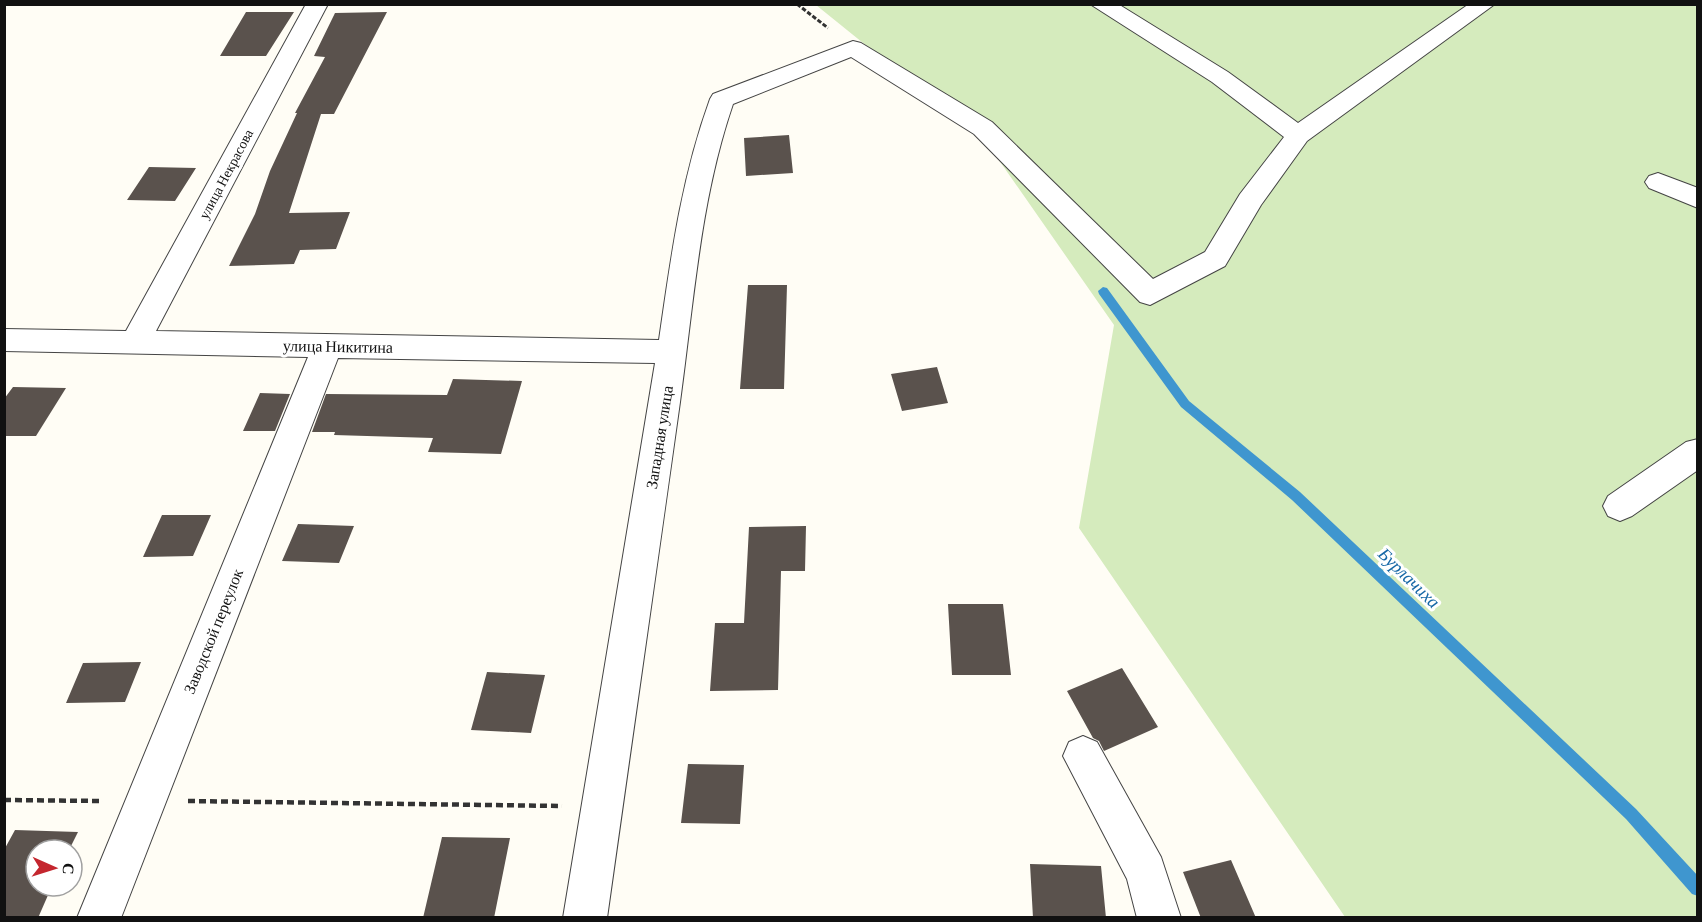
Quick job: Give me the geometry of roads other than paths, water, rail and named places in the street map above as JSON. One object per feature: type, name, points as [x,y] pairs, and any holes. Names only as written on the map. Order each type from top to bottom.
[{"type":"street","name":"улица Некрасова","points":[[134,344],[318,4]]},
{"type":"street","points":[[1101,4],[1220,77],[1298,135],[1484,4]]},
{"type":"street","name":"Западная улица","points":[[585,918],[672,352],[692,204],[705,147],[722,99],[853,48],[983,128],[1150,294],[1215,259],[1250,200],[1298,135]]},
{"type":"street","points":[[1658,183],[1698,199]]},
{"type":"street","name":"улица Никитина","points":[[6,343],[328,345],[672,352]]},
{"type":"street","name":"Заводской переулок","points":[[99,918],[328,345]]},
{"type":"street","points":[[1620,506],[1698,452]]},
{"type":"street","points":[[1083,756],[1146,872],[1159,918]]},
{"type":"waterway","name":"Бурлачиха","points":[[1103,291],[1185,404],[1296,496],[1631,814],[1698,888]]}]
